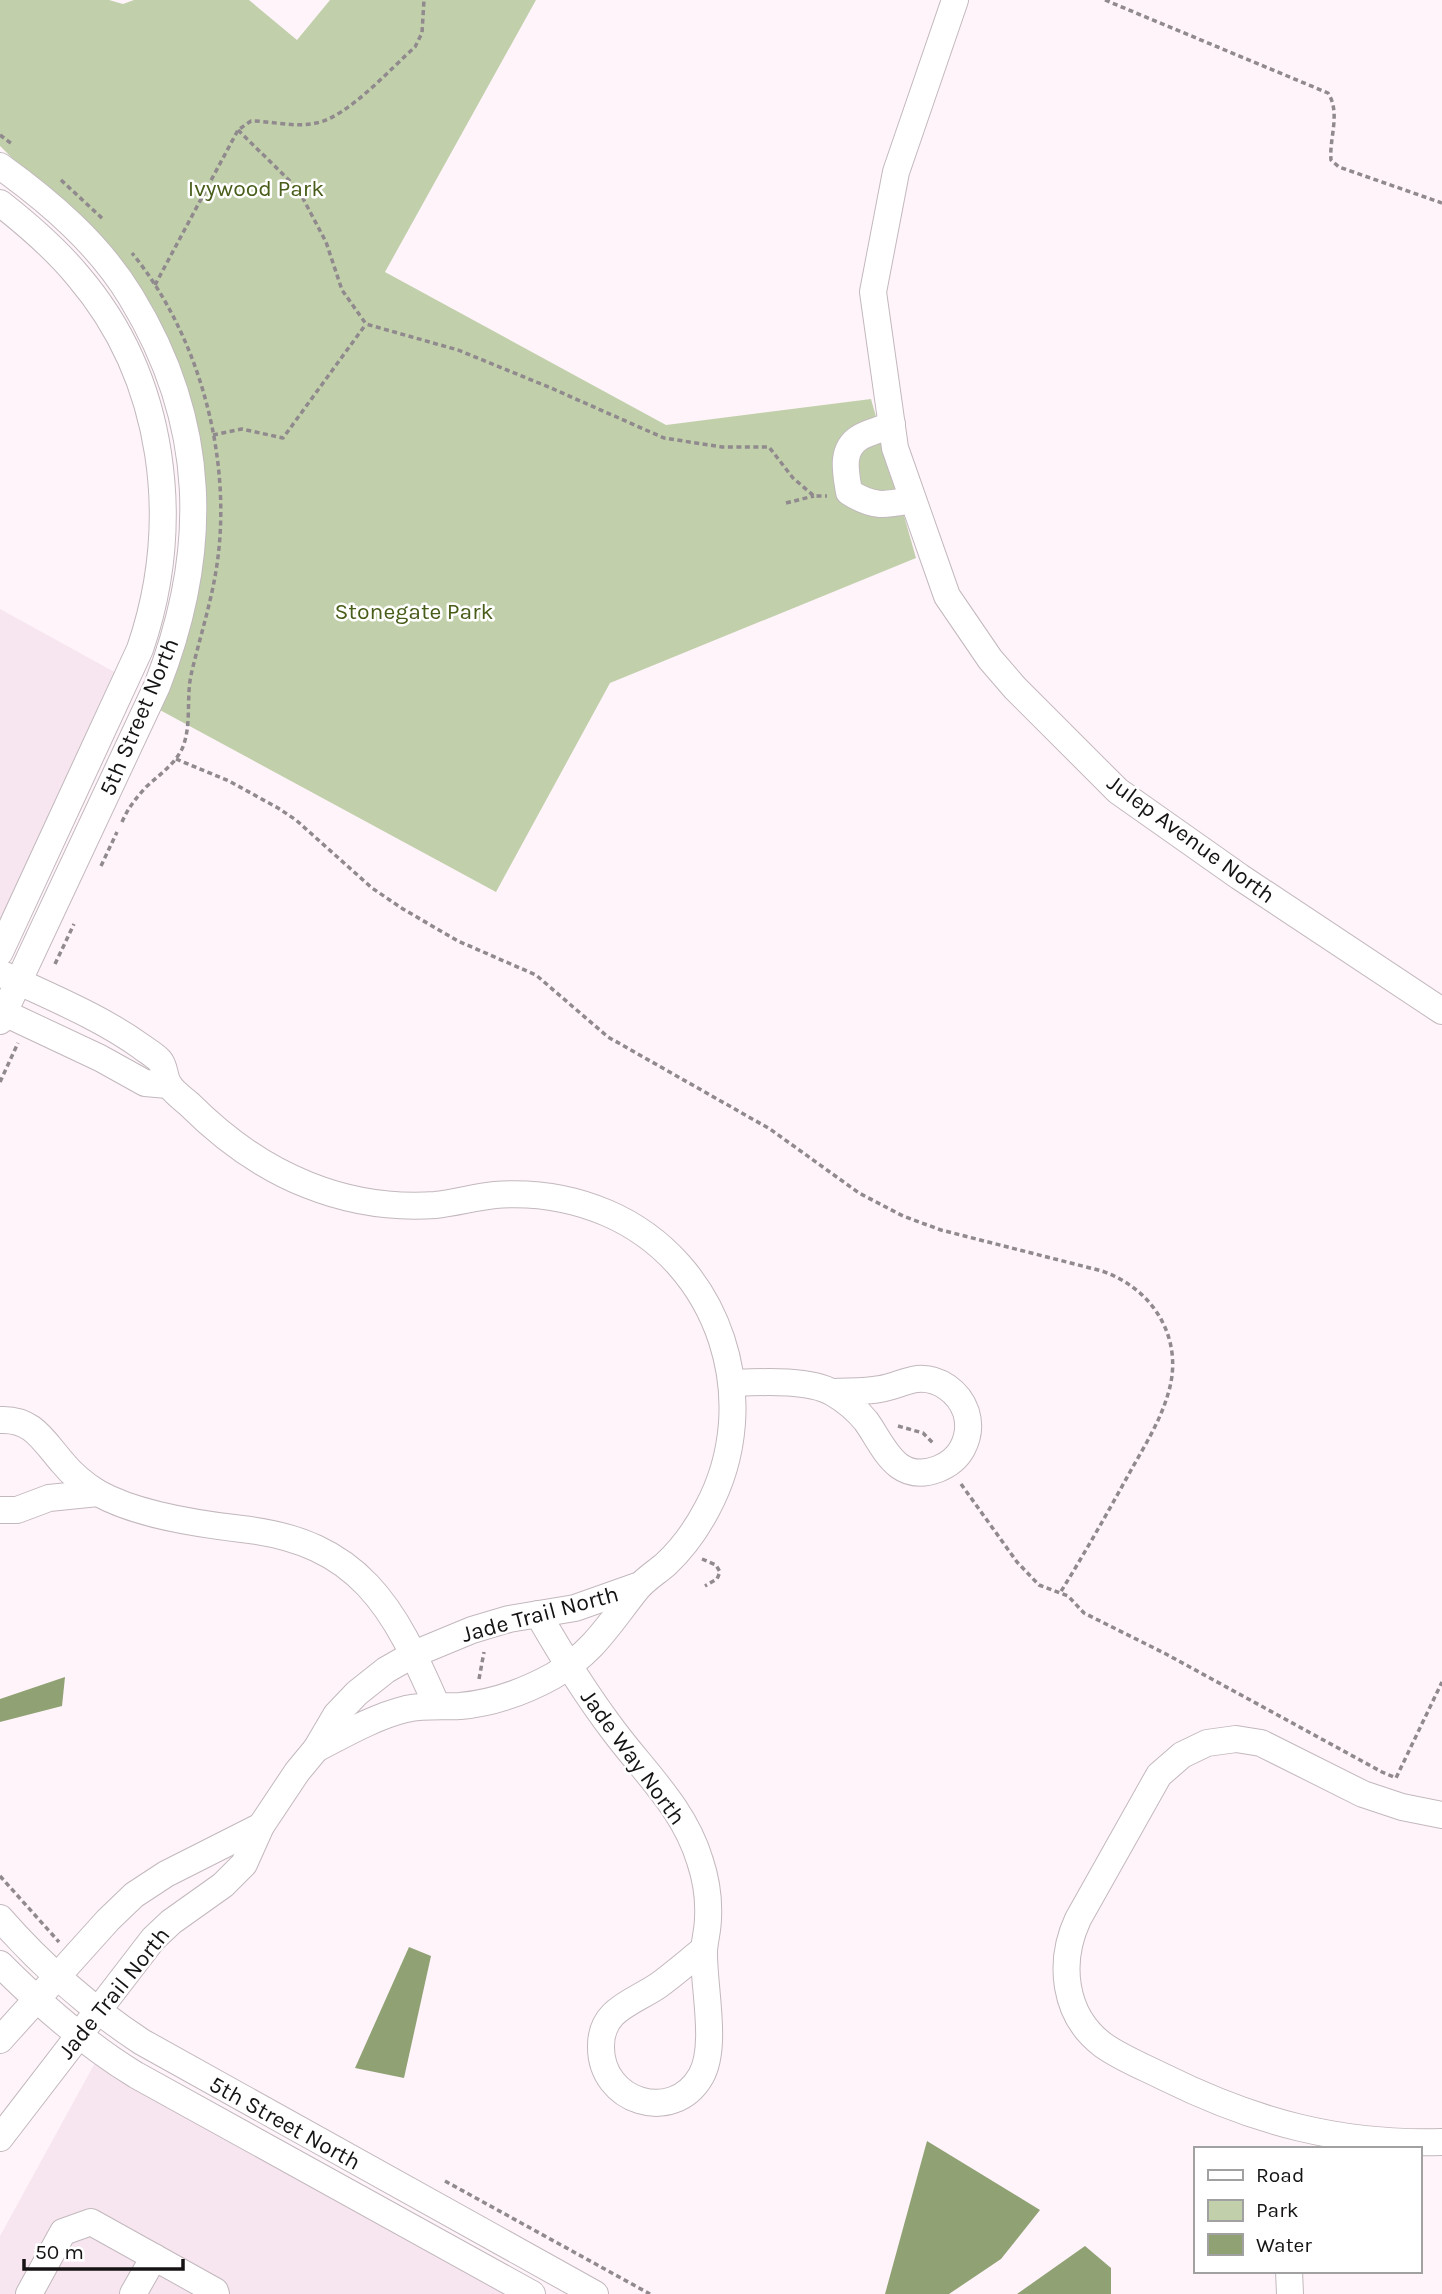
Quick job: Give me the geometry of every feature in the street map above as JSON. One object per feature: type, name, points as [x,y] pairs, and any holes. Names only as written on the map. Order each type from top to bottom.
[{"type":"street","name":"Julep Avenue North","points":[[955,0],[896,172],[873,292],[895,448],[947,596],[990,659],[1015,688],[1118,791],[1240,877],[1442,1011]]},
{"type":"street","name":"5th Street North","points":[[0,166],[32,190],[81,234],[131,296],[165,366],[177,401],[191,464],[194,511],[190,572],[169,655],[157,686],[9,978],[1,1015]]},
{"type":"street","name":"5th Street North","points":[[0,203],[54,248],[79,276],[118,334],[142,390],[152,422],[161,468],[164,513],[161,569],[140,649],[0,952]]},
{"type":"street","points":[[892,424],[859,438],[850,448],[844,462],[849,492],[866,503],[889,505],[912,500]]},
{"type":"street","points":[[1,1015],[100,1058],[145,1083],[168,1085],[161,1061],[134,1042],[101,1022],[9,978]]},
{"type":"street","name":"Jade Trail North","points":[[168,1085],[201,1117],[244,1151],[281,1173],[323,1191],[365,1201],[405,1205],[438,1205],[494,1195],[544,1195],[587,1205],[616,1217],[640,1231],[662,1249],[695,1287],[709,1309],[727,1355],[733,1412],[729,1448],[710,1503],[686,1542],[640,1586],[603,1635],[569,1665],[532,1687],[499,1699],[471,1705],[407,1709],[383,1717],[316,1749]]},
{"type":"street","points":[[732,1383],[799,1385],[832,1392],[879,1390],[916,1380],[936,1382],[955,1393],[963,1404],[968,1422],[965,1443],[956,1458],[942,1467],[930,1471],[908,1469],[887,1456],[864,1419],[832,1392]]},
{"type":"street","points":[[0,1420],[18,1420],[32,1427],[68,1468],[98,1493],[174,1518],[278,1534],[318,1549],[352,1569],[372,1588],[392,1614],[438,1706]]},
{"type":"street","points":[[0,1510],[17,1510],[49,1498],[98,1493]]},
{"type":"street","name":"Jade Trail North","points":[[0,2138],[97,2010],[162,1930],[223,1885],[244,1864],[261,1826],[345,1704],[386,1670],[414,1654],[472,1630],[575,1608],[640,1586]]},
{"type":"street","name":"Jade Way North","points":[[538,1614],[613,1731],[667,1796],[689,1833],[700,1860],[707,1897],[708,1918],[704,1949],[707,2061],[691,2088],[674,2099],[653,2102],[629,2096],[612,2082],[603,2064],[601,2038],[605,2025],[616,2010],[655,1987],[704,1949]]},
{"type":"street","points":[[1442,1815],[1377,1800],[1338,1783],[1269,1746],[1236,1739],[1207,1743],[1190,1750],[1173,1761],[1159,1775],[1078,1919],[1068,1948],[1066,1980],[1073,2006],[1086,2028],[1099,2041],[1114,2052],[1204,2096],[1310,2140],[1442,2142]]},
{"type":"street","name":"Jade Trail North","points":[[0,2040],[108,1920],[144,1888],[261,1826]]},
{"type":"street","name":"5th Street North","points":[[0,1918],[58,1977],[97,2010],[170,2059],[595,2294]]},
{"type":"street","name":"5th Street North","points":[[0,1964],[37,2000],[107,2057],[165,2092],[532,2294]]},
{"type":"street","points":[[29,2294],[63,2232],[91,2222],[215,2291],[216,2294]]},
{"type":"street","points":[[133,2294],[154,2257]]},
{"type":"street","points":[[1289,2273],[1290,2294]]},
{"type":"path","points":[[155,285],[238,130],[251,121],[300,125],[338,116],[415,47],[422,33],[424,0]]},
{"type":"path","points":[[1105,0],[1328,93],[1334,102],[1335,113],[1331,160],[1339,167],[1442,202]]},
{"type":"path","points":[[238,130],[298,189],[326,242],[342,290],[366,324],[458,350],[664,438],[722,447],[769,447],[793,478],[814,496]]},
{"type":"path","points":[[213,435],[242,429],[283,438],[366,324]]},
{"type":"path","points":[[786,503],[849,492]]},
{"type":"path","points":[[176,759],[229,781],[278,808],[296,820],[372,888],[402,909],[457,941],[536,975],[608,1037],[770,1129],[859,1194],[903,1216],[941,1230],[1102,1270],[1142,1294],[1160,1315],[1170,1341],[1170,1389],[1150,1433],[1060,1593]]},
{"type":"path","points":[[0,1082],[19,1041]]},
{"type":"path","points":[[892,1424],[923,1433],[935,1446]]},
{"type":"path","points":[[955,1474],[1024,1571],[1039,1586],[1071,1598],[1084,1613],[1166,1654],[1356,1759],[1396,1777],[1442,1682]]},
{"type":"path","points":[[696,1556],[714,1564],[720,1572],[718,1578],[705,1586]]},
{"type":"path","points":[[478,1685],[484,1644]]},
{"type":"path","points":[[0,1876],[62,1945]]},
{"type":"shaded area","points":[[0,609],[118,674],[0,925]]},
{"type":"shaded area","points":[[96,2061],[510,2294],[0,2294],[0,2236]]},
{"type":"green space","name":"Stonegate Park","points":[[0,0],[109,0],[123,4],[134,0],[249,0],[297,40],[330,0],[536,0],[385,272],[666,425],[871,399],[916,558],[610,683],[496,892],[158,709],[195,607],[203,556],[203,469],[125,270],[0,146]]},
{"type":"water","points":[[65,1677],[62,1706],[0,1722],[0,1699]]},
{"type":"water","points":[[409,1947],[431,1956],[404,2078],[355,2068]]},
{"type":"water","points":[[927,2141],[1040,2210],[1001,2259],[949,2294],[885,2294]]},
{"type":"water","points":[[1085,2246],[1111,2268],[1111,2294],[1017,2294]]},
{"type":"park label","name":"Ivywood Park","points":[[256,188]]}]
